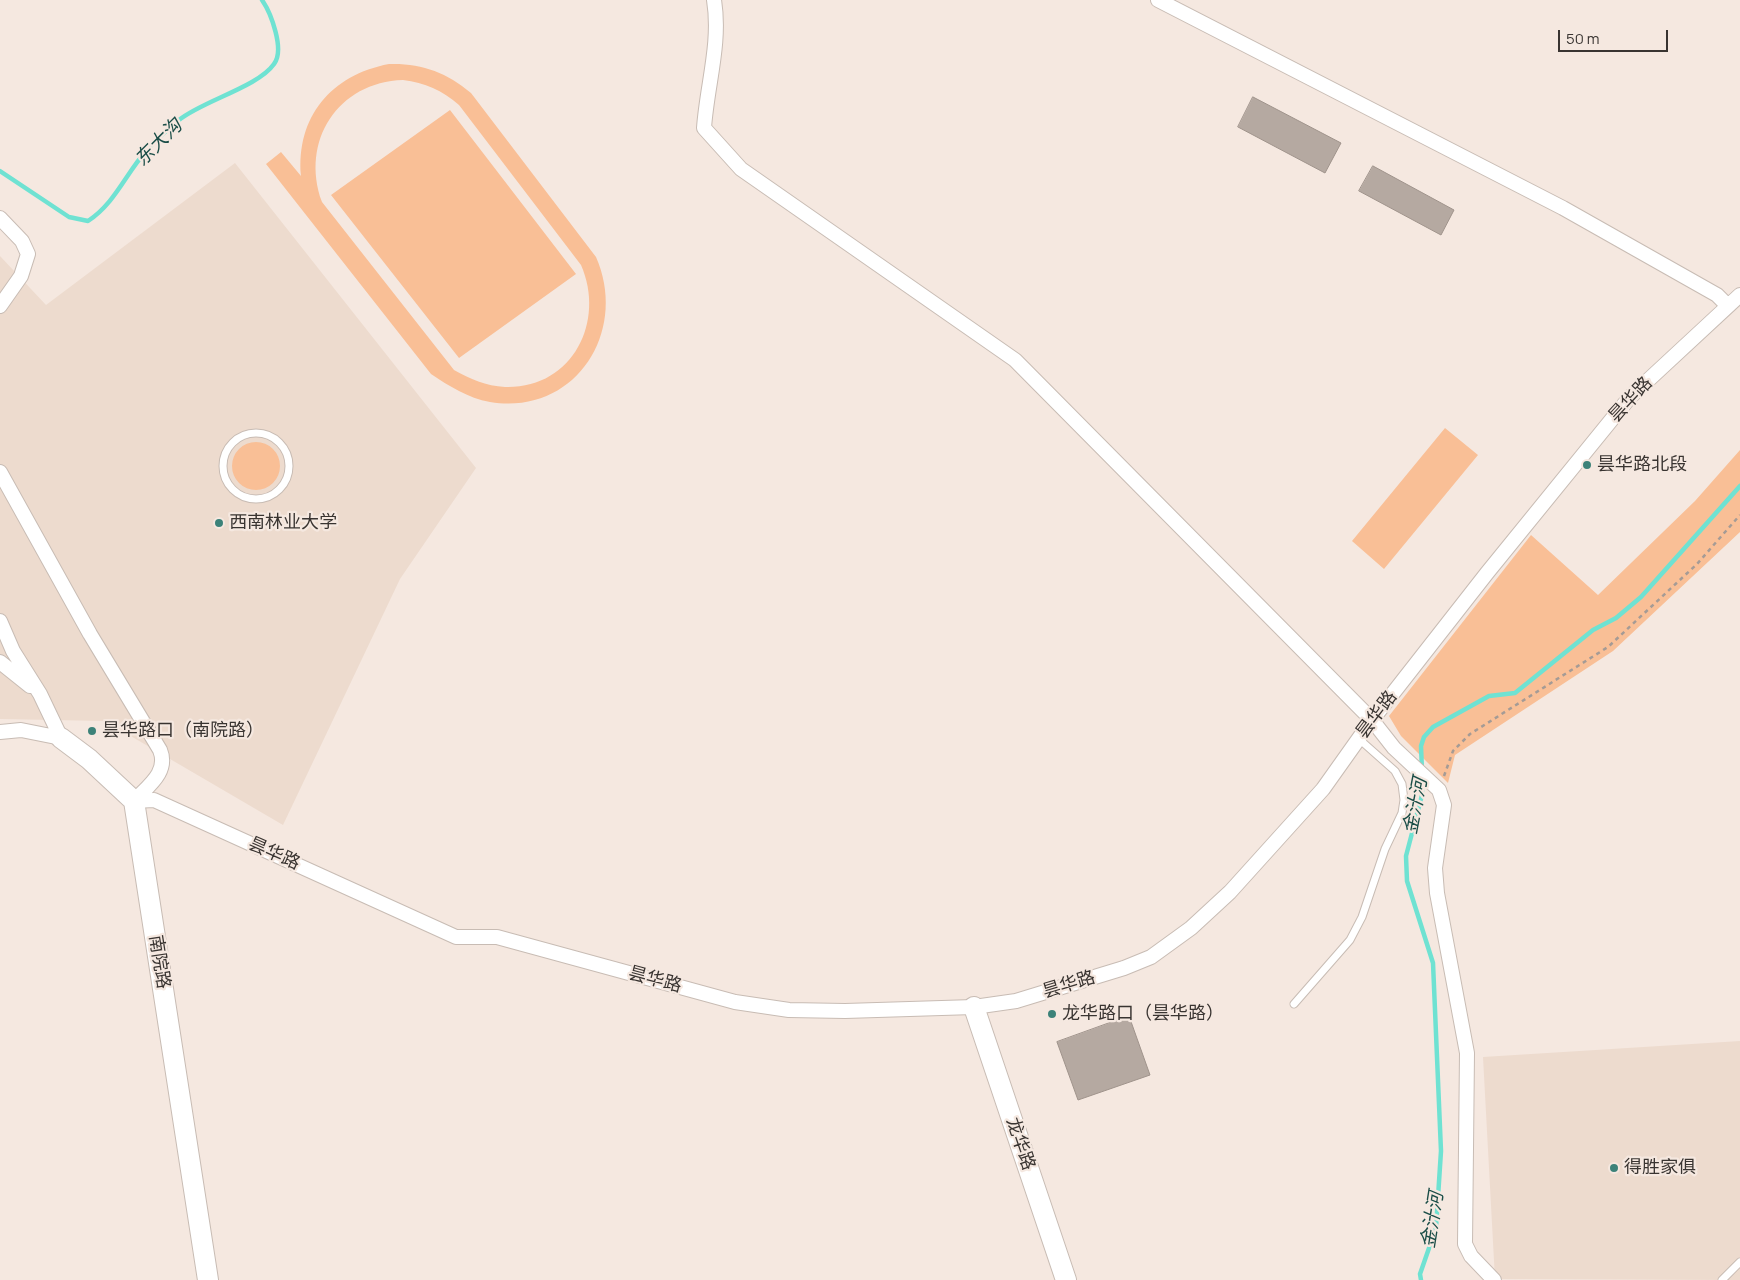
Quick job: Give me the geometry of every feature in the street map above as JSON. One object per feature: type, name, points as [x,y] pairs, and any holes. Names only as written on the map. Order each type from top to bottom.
[{"type":"street","points":[[714,0],[717,17],[715,51],[706,101],[704,128],[741,169],[1015,360],[1372,720],[1394,748],[1439,790],[1444,805],[1435,868],[1437,893],[1467,1053],[1465,1244],[1471,1256],[1494,1280]]},
{"type":"street","points":[[1158,0],[1562,208],[1717,296],[1728,306]]},
{"type":"street","points":[[0,218],[22,241],[28,254],[21,276],[0,306]]},
{"type":"street","name":"昙华路","points":[[134,800],[154,800],[456,937],[497,937],[735,1002],[788,1010],[845,1011],[974,1007],[1016,1001],[1124,968],[1151,956],[1191,928],[1230,892],[1323,789],[1372,720],[1487,573],[1630,397],[1740,295]]},
{"type":"street","points":[[0,472],[90,634],[160,750],[163,757],[161,772],[134,800],[89,759],[61,738],[20,730],[0,732]]},
{"type":"street","points":[[0,621],[12,651],[40,694],[61,738]]},
{"type":"street","points":[[0,662],[40,694]]},
{"type":"street","name":"南院路","points":[[134,800],[208,1280]]},
{"type":"street","name":"龙华路","points":[[974,1007],[1066,1280]]},
{"type":"lane","points":[[252,433],[260,433],[276,440],[282,446],[288,461],[286,478],[282,485],[276,492],[260,498],[252,498],[236,492],[230,486],[224,470],[226,453],[230,446],[236,440],[252,433]]},
{"type":"lane","points":[[1294,1004],[1350,940],[1362,917],[1385,849],[1402,813],[1404,800],[1402,784],[1395,771],[1359,739]]},
{"type":"lane","points":[[1722,1280],[1740,1262]]},
{"type":"path","points":[[1439,790],[1452,751],[1464,740],[1608,647],[1697,564],[1740,515]]},
{"type":"shaded area","points":[[389,64],[422,67],[443,74],[471,93],[596,257],[604,285],[605,313],[599,340],[587,363],[570,382],[547,396],[520,403],[490,402],[466,395],[431,374],[266,164],[281,152],[301,176],[301,155],[304,135],[311,118],[321,102],[334,89],[350,78]],"holes":[[[403,80],[440,91],[459,105],[581,265],[588,287],[589,308],[586,329],[578,348],[565,364],[549,377],[529,385],[505,387],[478,382],[454,370],[322,202],[316,179],[316,157],[321,137],[330,119],[343,103],[360,91],[380,83]]]},
{"type":"shaded area","points":[[450,110],[576,274],[459,358],[331,195]]},
{"type":"shaded area","name":"西南林业大学","points":[[235,163],[476,468],[400,579],[283,825],[105,721],[0,719],[0,256],[46,305]]},
{"type":"shaded area","points":[[1445,428],[1478,455],[1384,569],[1352,541]]},
{"type":"shaded area","points":[[251,442],[261,442],[270,446],[276,452],[279,457],[279,475],[270,486],[261,490],[251,490],[242,486],[236,480],[232,471],[232,461],[236,452],[242,446]]},
{"type":"shaded area","points":[[1740,450],[1740,532],[1613,651],[1455,755],[1448,783],[1401,736],[1389,716],[1531,535],[1598,595],[1695,501]]},
{"type":"shaded area","name":"得胜家俱","points":[[1740,1041],[1740,1280],[1495,1279],[1483,1057]]},
{"type":"building","points":[[1253,97],[1341,143],[1325,173],[1238,127]]},
{"type":"building","points":[[1373,166],[1454,210],[1441,235],[1359,191]]},
{"type":"building","points":[[1129,1016],[1150,1075],[1078,1100],[1057,1042]]},
{"type":"waterway","name":"东大沟","points":[[0,171],[69,217],[88,221],[106,206],[146,151],[170,127],[201,106],[256,80],[274,64],[278,50],[276,32],[262,0]]},
{"type":"waterway","name":"金汁河","points":[[1422,771],[1421,746],[1424,737],[1433,727],[1489,696],[1515,693],[1593,630],[1616,618],[1641,597],[1740,486]]},
{"type":"waterway","name":"金汁河","points":[[1421,1280],[1420,1274],[1436,1228],[1441,1151],[1433,963],[1407,881],[1406,856],[1422,795],[1422,778]]},
{"type":"place","name":"昙华路北段","points":[[1587,465]]},
{"type":"place","name":"西南林业大学","points":[[219,523]]},
{"type":"place","name":"昙华路口（南院路）","points":[[92,731]]},
{"type":"place","name":"龙华路口（昙华路）","points":[[1052,1014]]},
{"type":"place","name":"得胜家俱","points":[[1614,1168]]}]
